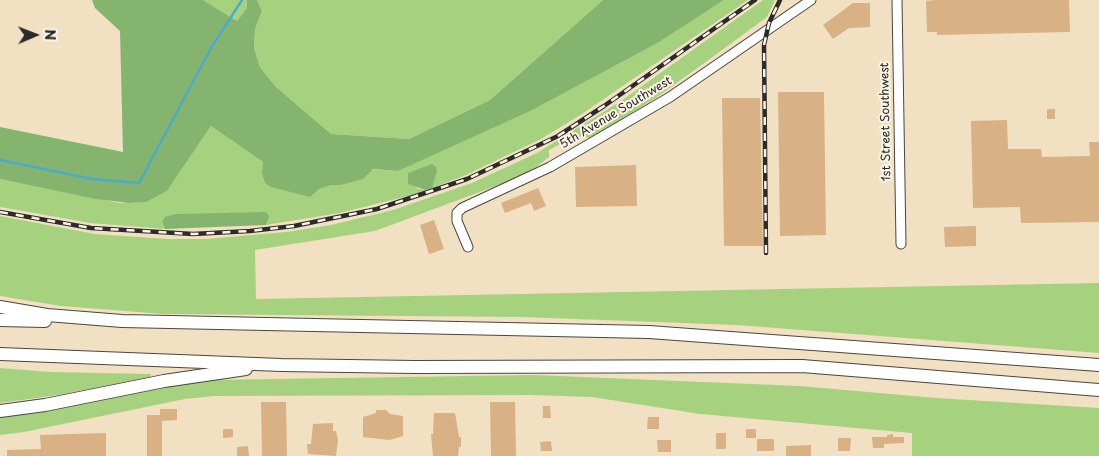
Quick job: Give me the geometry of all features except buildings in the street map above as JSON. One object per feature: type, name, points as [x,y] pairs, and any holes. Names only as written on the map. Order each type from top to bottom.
[{"type":"highway","points":[[0,307],[48,315],[122,321]]},
{"type":"highway","points":[[0,320],[649,332],[1099,365]]},
{"type":"highway","points":[[0,354],[281,365],[802,366],[1099,390]]},
{"type":"highway","points":[[0,411],[44,405],[164,380],[281,365]]},
{"type":"street","name":"5th Avenue Southwest","points":[[468,247],[457,221],[457,213],[462,208],[550,167],[670,97],[811,0]]},
{"type":"street","name":"1st Street Southwest","points":[[897,0],[901,244]]},
{"type":"green space","points":[[92,0],[203,0],[237,21],[247,8],[247,0],[257,0],[262,11],[255,29],[254,48],[260,67],[276,87],[331,134],[409,139],[490,100],[603,0],[724,0],[661,41],[530,111],[398,171],[373,169],[363,179],[319,189],[310,197],[271,187],[265,183],[262,173],[263,162],[211,126],[167,191],[146,202],[129,203],[96,199],[0,179],[0,127],[123,152],[120,31],[95,8]]},
{"type":"green space","points":[[203,0],[247,0],[247,8],[237,21]]},
{"type":"green space","points":[[257,0],[603,0],[490,100],[409,139],[331,134],[276,87],[260,67],[254,48],[255,29],[262,11]]},
{"type":"green space","points":[[724,0],[748,0],[582,114],[541,139],[466,175],[432,188],[432,183],[415,188],[426,190],[408,196],[340,213],[266,225],[266,223],[244,214],[176,214],[162,222],[165,229],[90,223],[0,207],[0,179],[120,203],[145,202],[167,191],[211,126],[263,162],[398,171],[661,41]]},
{"type":"green space","points":[[763,0],[775,0],[767,17],[657,97],[591,138],[576,136],[549,150],[549,157],[535,168],[512,180],[375,231],[255,250],[256,299],[1099,283],[1099,353],[737,325],[522,317],[164,314],[61,306],[0,296],[0,216],[95,234],[168,239],[206,239],[286,232],[331,225],[393,210],[472,183],[537,153],[621,101]]},
{"type":"green space","points":[[432,164],[436,167],[437,171],[432,188],[426,190],[408,184],[408,173]]},
{"type":"green space","points":[[266,212],[269,216],[266,225],[165,229],[162,222],[165,217],[176,214]]},
{"type":"green space","points":[[0,368],[50,372],[151,374],[150,377],[58,395],[0,403]]},
{"type":"green space","points":[[534,375],[800,386],[936,398],[1099,408],[1099,456],[912,456],[912,433],[700,414],[592,397],[532,395],[214,396],[185,399],[24,432],[0,435],[0,417],[38,413],[172,385],[210,380]]},
{"type":"waterway","points":[[0,160],[92,179],[139,183],[211,48],[242,0]]},
{"type":"railway","points":[[0,212],[91,228],[193,234],[250,231],[294,226],[377,209],[467,179],[558,136],[755,0]]},
{"type":"railway","points":[[766,253],[764,45],[769,23],[780,0]]}]
